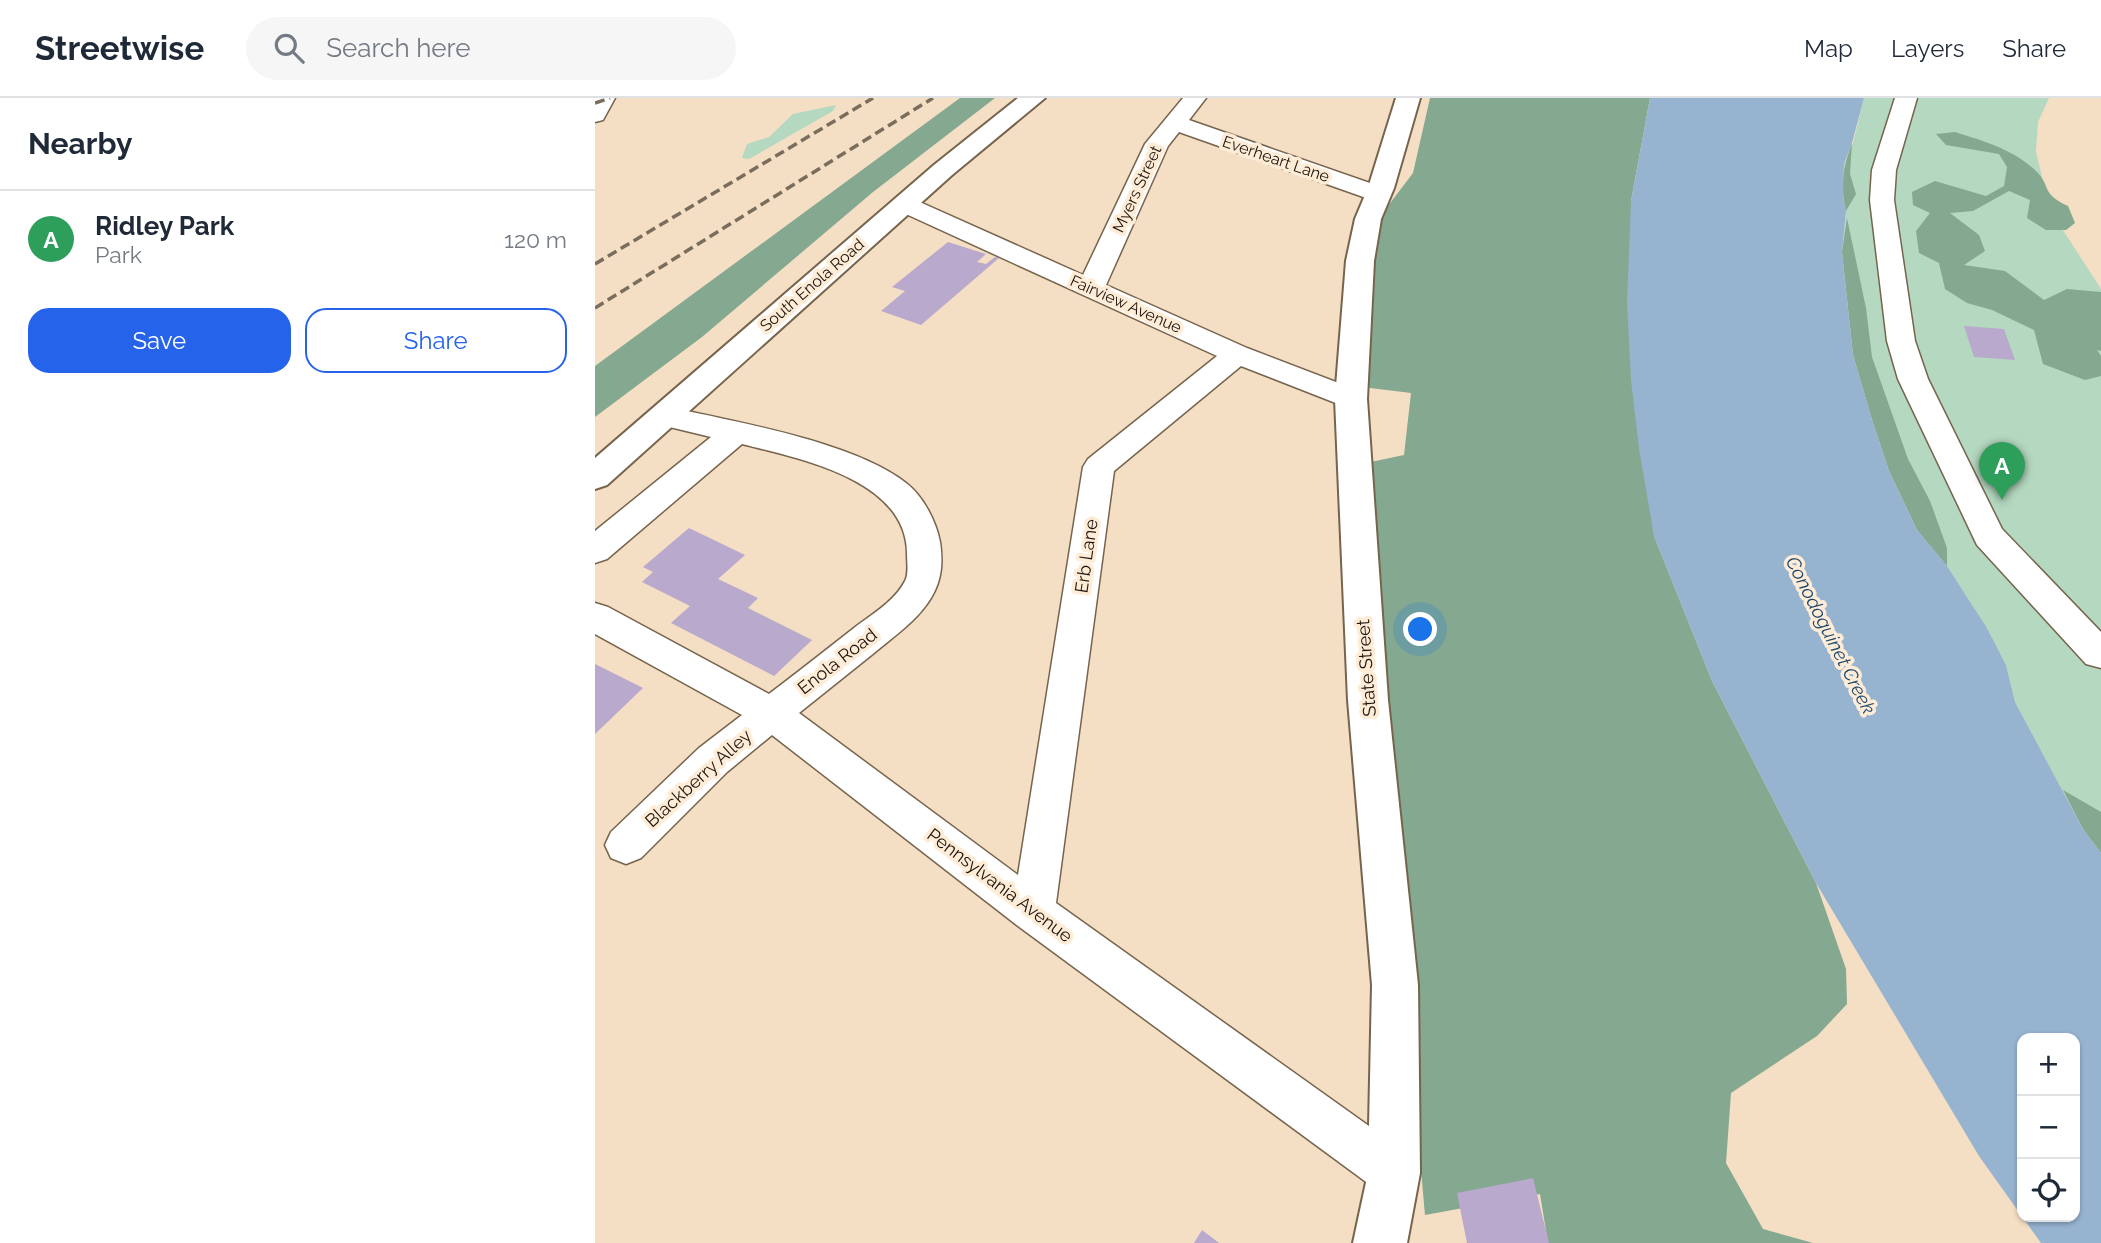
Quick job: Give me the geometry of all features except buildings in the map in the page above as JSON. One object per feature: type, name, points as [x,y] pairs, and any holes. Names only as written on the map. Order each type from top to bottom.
[{"type":"main road","name":"South Enola Road","points":[[595,477],[904,204],[1033,98]]},
{"type":"main road","name":"State Street","points":[[1380,1243],[1394,1173],[1395,985],[1368,700],[1351,399],[1360,261],[1367,219],[1412,102]]},
{"type":"street","points":[[595,115],[604,98]]},
{"type":"street","name":"Myers Street","points":[[1091,288],[1157,144],[1195,98]]},
{"type":"street","name":"Everheart Lane","points":[[1174,123],[1378,194]]},
{"type":"street","name":"Fairview Avenue","points":[[904,204],[1237,354],[1351,399]]},
{"type":"street","name":"Erb Lane","points":[[1025,904],[1047,822],[1099,467],[1237,354]]},
{"type":"street","name":"Enola Road","points":[[664,416],[737,432],[866,473],[895,491],[915,515],[924,546],[923,580],[902,610],[771,713]]},
{"type":"street","points":[[595,550],[737,432]]},
{"type":"street","name":"Pennsylvania Avenue","points":[[595,617],[771,713],[1025,904],[1394,1173]]},
{"type":"street","name":"Blackberry Alley","points":[[626,845],[713,760],[771,713]]},
{"type":"lane","points":[[1906,98],[1884,170],[1882,200],[1901,341],[1913,379],[1989,536],[2099,654]]},
{"type":"green space","points":[[960,98],[995,98],[873,192],[702,337],[595,417],[595,366]]},
{"type":"green space","points":[[1430,98],[1650,98],[1631,201],[1654,536],[1712,681],[1816,883],[1846,969],[1847,1004],[1817,1036],[1731,1093],[1726,1163],[1763,1229],[1813,1243],[1548,1243],[1540,1194],[1425,1215],[1385,767],[1366,463],[1404,455],[1411,393],[1362,387],[1378,219],[1413,173]]},
{"type":"green space","points":[[1864,98],[2049,98],[2038,122],[2036,152],[2050,210],[2101,289],[2101,853],[2083,829],[2015,702],[2006,665],[1987,628],[1947,566],[1917,530],[1848,303],[1842,252],[1846,211],[1843,197],[1844,164],[1853,143]]},
{"type":"green space","points":[[836,105],[833,111],[749,159],[742,158],[747,144],[769,137],[793,114]]},
{"type":"green space","points":[[1955,132],[1997,147],[2027,163],[2041,177],[2053,197],[2068,206],[2075,223],[2066,230],[2046,230],[2027,218],[2030,200],[2009,191],[1973,211],[1950,213],[1979,235],[1985,251],[1964,265],[2005,271],[2044,300],[2067,289],[2101,292],[2101,351],[2097,350],[2101,356],[2101,376],[2085,380],[2043,364],[2034,330],[1992,310],[1967,303],[1945,289],[1939,263],[1919,253],[1916,231],[1930,213],[1913,205],[1912,192],[1935,181],[1986,196],[2004,186],[2007,167],[1999,154],[1946,145],[1936,134]]},
{"type":"green space","points":[[1852,143],[1850,174],[1856,194],[1846,211],[1843,177]]},
{"type":"green space","points":[[1847,218],[1866,308],[1872,357],[1908,459],[1930,501],[1947,548],[1947,566],[1917,530],[1889,471],[1853,355],[1842,252]]},
{"type":"green space","points":[[2063,790],[2101,812],[2101,853],[2083,829]]},
{"type":"water","name":"Conodoguinet Creek","points":[[1650,98],[1864,98],[1844,164],[1843,197],[1846,211],[1842,252],[1853,355],[1872,420],[1889,471],[1917,530],[1947,566],[1987,628],[2006,665],[2015,702],[2083,829],[2101,853],[2101,1243],[2041,1243],[2026,1222],[2080,1222],[2080,1033],[2017,1033],[2017,1209],[1979,1156],[1816,883],[1712,681],[1654,536],[1639,449],[1631,380],[1627,303],[1631,201]]},
{"type":"railway","points":[[595,103],[610,98]]},
{"type":"railway","points":[[595,264],[873,98]]},
{"type":"railway","points":[[595,308],[933,98]]},
{"type":"place","name":"Ridley Park","points":[[2002,500]]}]
